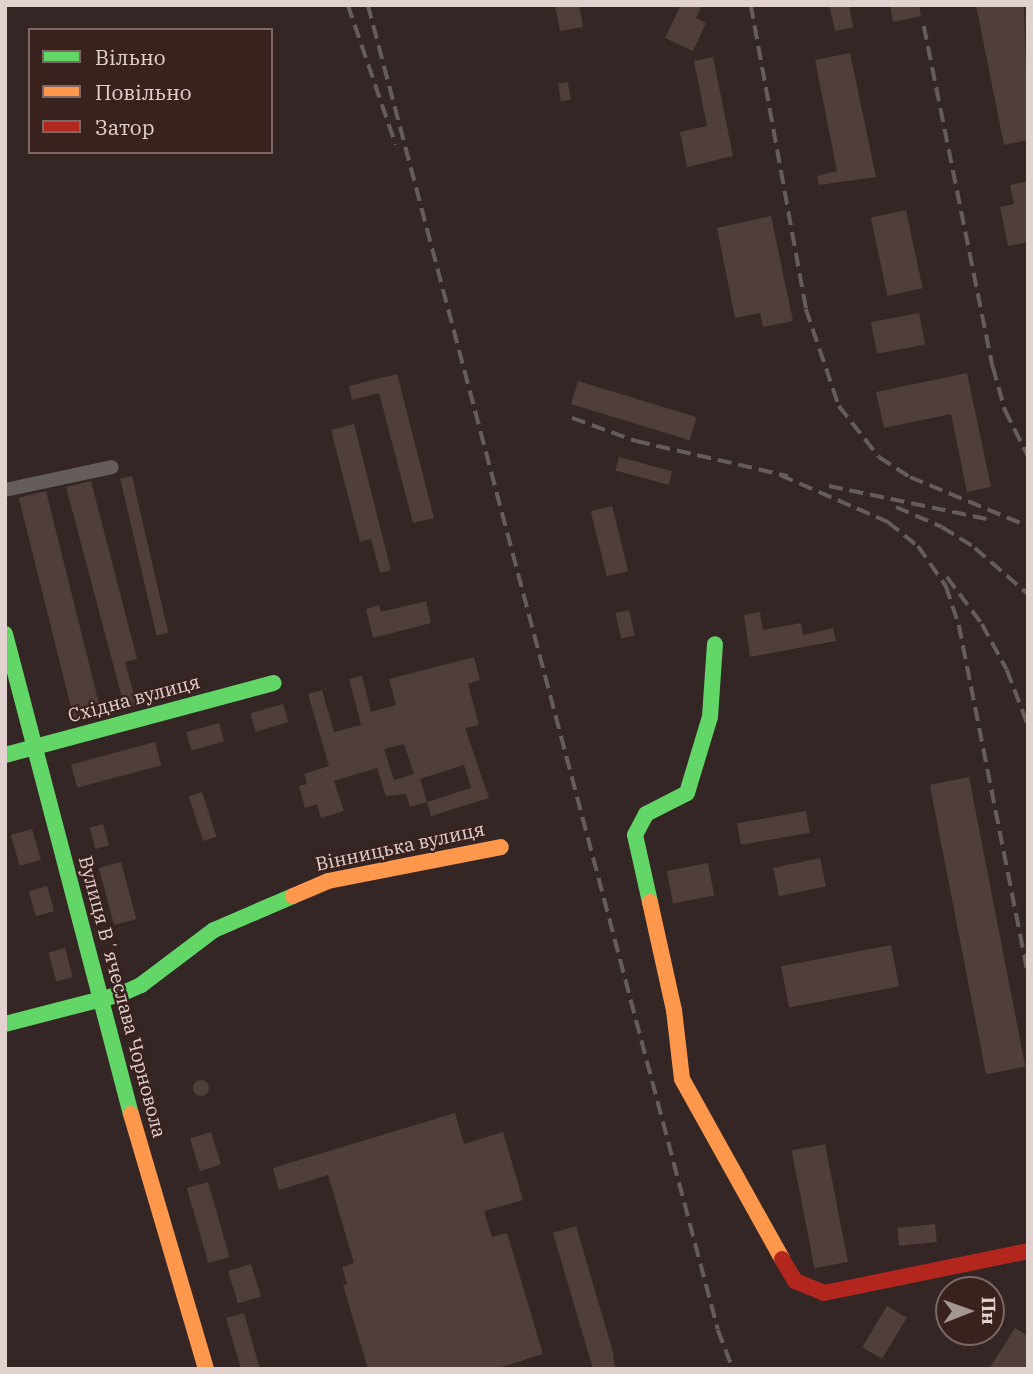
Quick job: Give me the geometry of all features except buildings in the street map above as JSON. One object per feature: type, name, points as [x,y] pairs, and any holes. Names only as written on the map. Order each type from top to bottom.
[{"type":"street","points":[[5,490],[112,467]]},
{"type":"street","name":"Вулиця Вʼячеслава Чорновола","points":[[5,634],[100,1000],[206,1369]]},
{"type":"street","points":[[715,643],[710,717],[687,793],[646,814],[635,835],[674,1010],[682,1079],[697,1113],[795,1282],[824,1293],[1028,1251]]},
{"type":"street","name":"Східна вулиця","points":[[5,755],[274,683]]},
{"type":"street","name":"Вінницька вулиця","points":[[5,1024],[100,1000],[141,985],[214,930],[328,881],[501,847]]},
{"type":"railway","points":[[348,5],[396,145]]},
{"type":"railway","points":[[368,5],[718,1330],[733,1369]]},
{"type":"railway","points":[[751,5],[806,309],[839,406],[879,457],[910,477],[1028,526]]},
{"type":"railway","points":[[924,26],[993,367],[1005,410],[1028,456]]},
{"type":"railway","points":[[572,418],[636,441],[788,476]]},
{"type":"railway","points":[[780,475],[888,522],[918,546],[946,586],[959,625],[1028,975]]},
{"type":"railway","points":[[829,486],[987,519]]},
{"type":"railway","points":[[896,507],[942,527],[975,548],[1028,594]]},
{"type":"railway","points":[[947,577],[982,624],[1007,670],[1028,725]]},
{"type":"traffic: fast","points":[[5,634],[131,1114]]},
{"type":"traffic: fast","points":[[650,902],[635,835],[646,814],[687,793],[710,717],[715,644]]},
{"type":"traffic: fast","points":[[5,755],[274,683]]},
{"type":"traffic: fast","points":[[5,1024],[121,994],[141,985],[214,930],[293,896]]},
{"type":"traffic: slow","points":[[293,896],[328,881],[501,847]]},
{"type":"traffic: slow","points":[[650,902],[674,1010],[682,1079],[782,1259]]},
{"type":"traffic: slow","points":[[131,1114],[206,1369]]},
{"type":"traffic: jam","points":[[782,1259],[795,1281],[824,1293],[1028,1251]]}]
